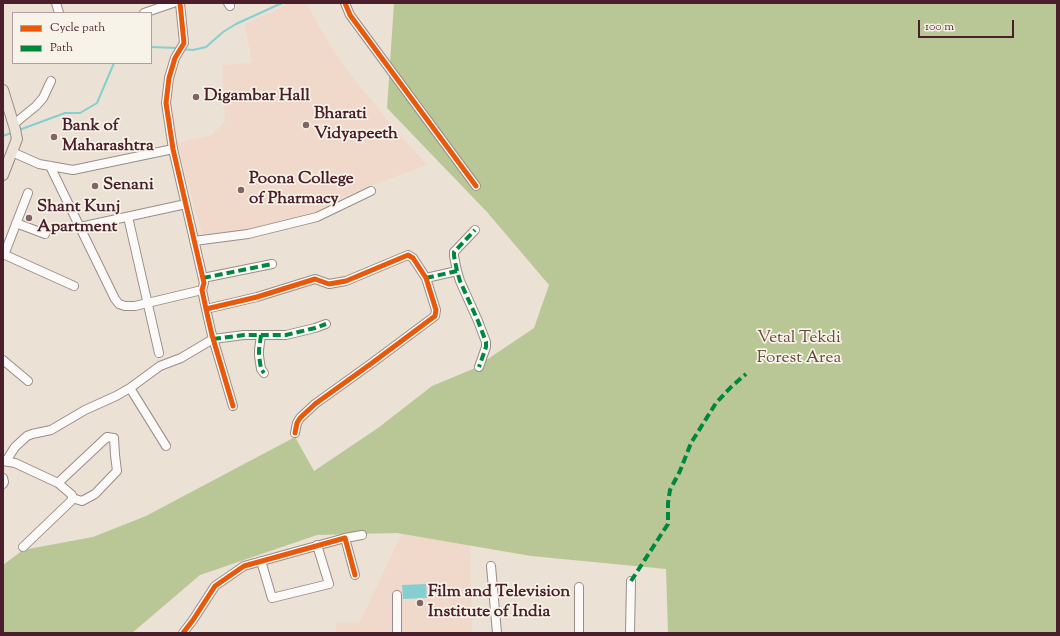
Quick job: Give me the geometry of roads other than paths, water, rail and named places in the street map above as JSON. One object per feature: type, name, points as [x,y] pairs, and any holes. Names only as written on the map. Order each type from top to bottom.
[{"type":"main road","points":[[3,90],[15,129],[16,143],[3,175]]},
{"type":"street","points":[[147,12],[172,3]]},
{"type":"street","points":[[180,3],[184,43],[175,58],[169,78],[166,103],[173,149],[204,283],[202,290],[206,309],[213,339],[233,406]]},
{"type":"street","points":[[345,3],[350,15],[476,186]]},
{"type":"street","points":[[15,129],[43,98],[50,81]]},
{"type":"street","points":[[12,152],[39,164],[73,170],[173,149]]},
{"type":"street","points":[[50,166],[115,299],[119,304],[125,306],[136,306],[202,290]]},
{"type":"street","points":[[194,241],[248,234],[317,217],[371,191]]},
{"type":"street","points":[[28,193],[3,254],[74,286]]},
{"type":"street","points":[[80,227],[186,204]]},
{"type":"street","points":[[128,217],[159,354]]},
{"type":"street","points":[[16,223],[45,234]]},
{"type":"street","points":[[475,230],[454,252],[454,256],[460,281],[486,342],[486,347],[479,367]]},
{"type":"street","points":[[206,309],[257,297],[315,279],[329,284],[346,280],[408,255],[413,258],[426,278],[436,310],[435,316],[315,404],[300,418],[295,432]]},
{"type":"street","points":[[203,278],[272,264]]},
{"type":"street","points":[[426,278],[457,271]]},
{"type":"street","points":[[58,484],[107,437],[114,438],[118,471],[96,494],[82,501],[72,498],[72,495],[58,484],[15,463],[4,461],[15,447],[27,436],[52,430],[85,410],[130,388],[160,366],[180,358],[213,339],[238,335],[286,335],[326,324]]},
{"type":"street","points":[[262,335],[259,356],[261,369],[264,373]]},
{"type":"street","points":[[3,360],[28,382]]},
{"type":"street","points":[[130,388],[166,446]]},
{"type":"street","points":[[3,478],[3,484]]},
{"type":"street","points":[[23,547],[72,498]]},
{"type":"street","points":[[183,633],[194,620],[215,586],[244,566],[317,545],[362,535]]},
{"type":"street","points":[[345,538],[355,575]]},
{"type":"street","points":[[261,561],[272,598],[329,584],[317,545]]},
{"type":"street","points":[[491,566],[497,633]]},
{"type":"street","points":[[630,633],[631,581]]},
{"type":"street","points":[[579,587],[579,633]]},
{"type":"street","points":[[397,595],[397,633]]},
{"type":"water","points":[[426,584],[427,598],[403,599],[402,585]]},
{"type":"waterway","points":[[182,49],[193,50],[206,47],[223,32],[236,24],[282,3]]},
{"type":"waterway","points":[[152,47],[178,48]]},
{"type":"waterway","points":[[19,130],[65,113],[80,113],[97,103],[114,64]]},
{"type":"waterway","points":[[3,136],[11,133]]},
{"type":"place","name":"Digambar Hall","points":[[196,97]]},
{"type":"place","name":"Bharati Vidyapeeth","points":[[306,125]]},
{"type":"place","name":"Bank of Maharashtra","points":[[54,137]]},
{"type":"place","name":"Senani","points":[[95,186]]},
{"type":"place","name":"Poona College of Pharmacy","points":[[241,190]]},
{"type":"place","name":"Shant Kunj Apartment","points":[[29,218]]},
{"type":"place","name":"Film and Television Institute of India","points":[[420,603]]},
{"type":"park label","name":"Vetal Tekdi Forest Area","points":[[799,349]]}]
